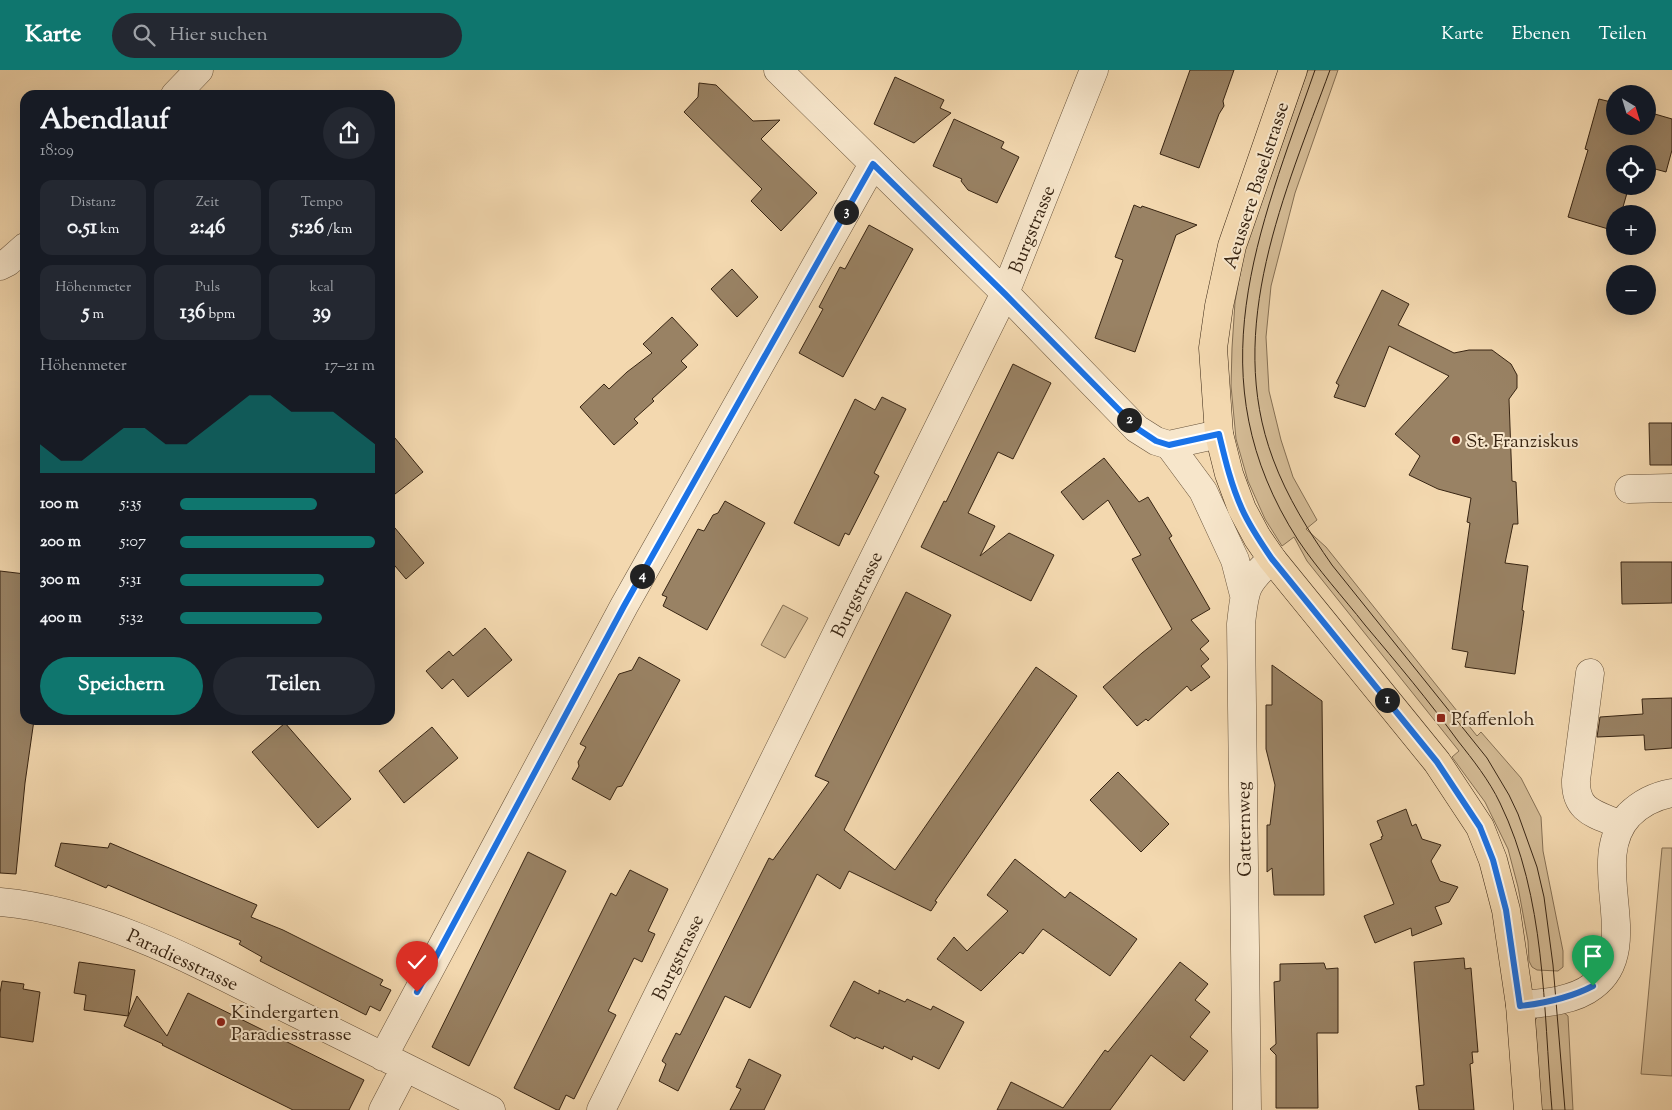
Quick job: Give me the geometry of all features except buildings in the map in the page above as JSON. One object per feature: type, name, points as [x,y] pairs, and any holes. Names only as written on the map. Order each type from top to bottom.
[{"type":"main road","name":"Aeussere Baselstrasse","points":[[1293,70],[1232,246],[1219,306],[1213,348],[1219,434],[1229,474],[1242,509],[1257,537],[1272,559],[1437,762],[1480,827],[1493,860],[1506,910],[1520,1006],[1528,1110]]},
{"type":"street","points":[[180,90],[199,70]]},
{"type":"street","points":[[778,70],[1005,294],[1138,429],[1156,441],[1169,445],[1219,434]]},
{"type":"street","name":"Burgstrasse","points":[[601,1110],[1005,294],[1094,70]]},
{"type":"street","points":[[382,1110],[394,1062],[624,606],[873,164]]},
{"type":"street","points":[[0,266],[20,252]]},
{"type":"street","points":[[1169,445],[1203,491],[1235,560],[1244,595]]},
{"type":"street","points":[[1630,489],[1672,488]]},
{"type":"street","name":"Gatternweg","points":[[1246,1110],[1241,624],[1244,595],[1253,577],[1272,559]]},
{"type":"street","points":[[1590,673],[1576,780],[1576,793],[1581,803],[1590,812],[1621,825]]},
{"type":"street","points":[[1520,1006],[1544,1003],[1582,992],[1593,986],[1603,976],[1615,951],[1617,935],[1611,880],[1613,846],[1621,825],[1638,806],[1656,796],[1672,793]]},
{"type":"street","name":"Paradiesstrasse","points":[[0,902],[23,904],[103,923],[184,956],[491,1110]]},
{"type":"shaded area","points":[[1308,70],[1338,70],[1295,193],[1271,286],[1266,337],[1269,391],[1281,440],[1293,477],[1317,520],[1306,529],[1326,547],[1477,736],[1481,732],[1521,778],[1541,817],[1543,851],[1563,951],[1563,967],[1558,971],[1537,970],[1532,967],[1529,961],[1528,941],[1518,887],[1508,849],[1485,802],[1452,757],[1459,751],[1307,561],[1294,537],[1282,546],[1265,519],[1248,481],[1236,439],[1231,386],[1232,348],[1235,302],[1244,252]]},
{"type":"shaded area","points":[[783,605],[808,618],[785,658],[761,645]]},
{"type":"shaded area","points":[[1662,848],[1672,848],[1672,1076],[1641,1074]]},
{"type":"shaded area","points":[[1562,1011],[1568,1016],[1573,1110],[1541,1110],[1535,1020],[1539,1016]]},
{"type":"tram line","points":[[1315,70],[1274,189],[1257,248],[1246,305],[1243,363],[1249,421],[1267,480],[1298,540],[1322,573],[1436,711],[1480,770],[1500,803],[1515,839],[1526,876],[1534,914],[1544,992],[1552,1110]]},
{"type":"tram line","points":[[1330,70],[1295,164],[1266,262],[1258,311],[1255,360],[1260,410],[1273,459],[1292,501],[1315,540],[1332,565],[1487,758],[1518,814],[1537,867],[1544,897],[1553,965],[1565,1110]]},
{"type":"place","name":"St. Franziskus","points":[[1456,440]]},
{"type":"place","name":"Pfaffenloh","points":[[1441,718]]},
{"type":"place","name":"Kindergarten Paradiesstrasse","points":[[221,1022]]},
{"type":"route","points":[[417,992],[624,606],[873,164],[1138,429],[1156,441],[1169,445],[1219,434],[1229,474],[1242,509],[1257,537],[1272,559],[1437,762],[1460,794],[1480,827],[1493,860],[1506,910],[1520,1006],[1544,1003],[1571,996],[1593,986]]}]
